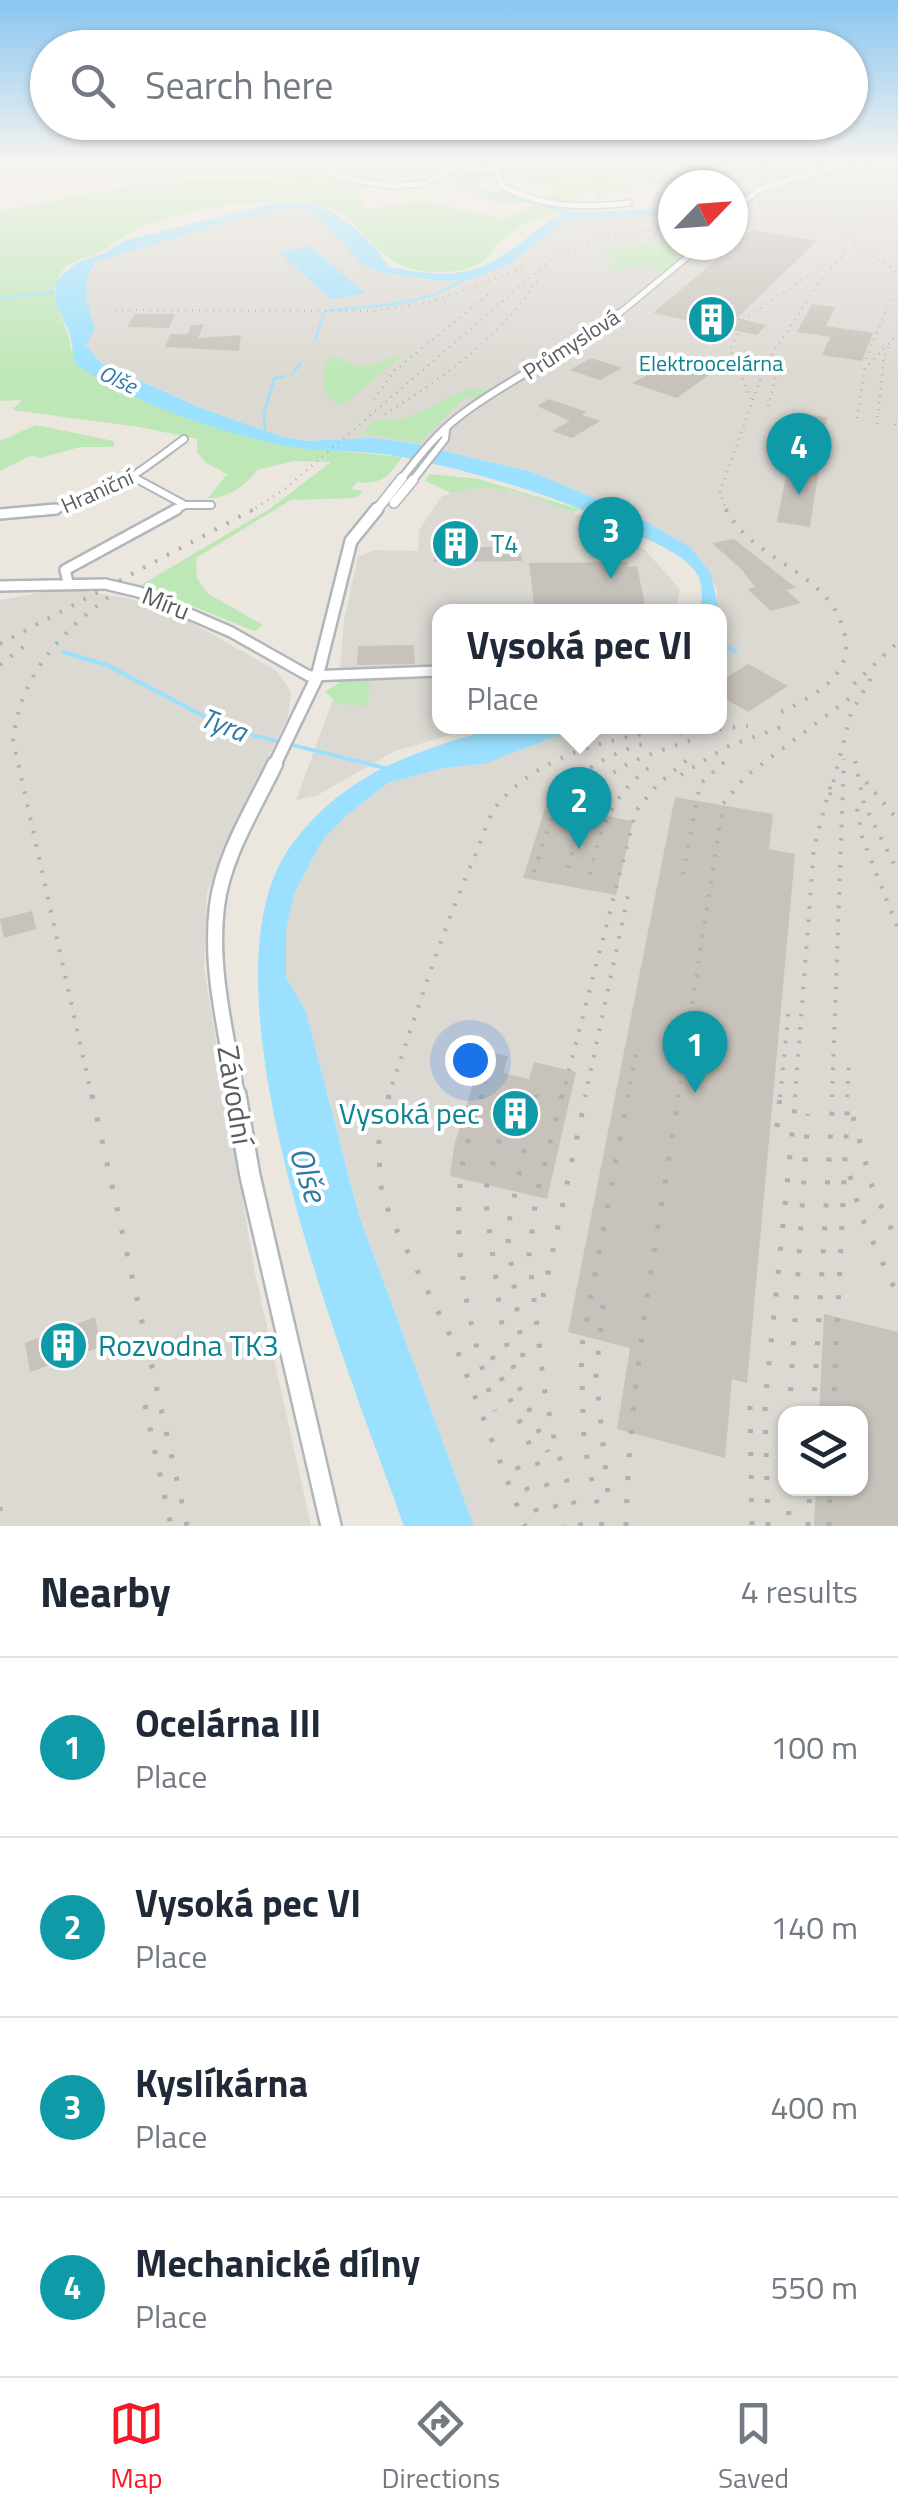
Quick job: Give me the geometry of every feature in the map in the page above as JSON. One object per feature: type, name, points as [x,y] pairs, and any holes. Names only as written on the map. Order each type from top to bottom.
[{"type":"street","name":"Průmyslová","points":[[408,479],[470,407],[594,334],[684,260]]},
{"type":"street","name":"Hraniční","points":[[0,514],[61,509],[135,478],[184,440]]},
{"type":"street","points":[[135,478],[182,507]]},
{"type":"street","name":"Závodní","points":[[331,1526],[250,1176],[219,991],[215,932],[223,879],[317,677],[352,541],[390,507],[408,479]]},
{"type":"street","points":[[68,582],[65,570],[81,558],[182,507],[211,504]]},
{"type":"street","name":"Míru","points":[[0,586],[68,582],[105,584],[139,592],[184,609],[298,672],[317,677]]},
{"type":"street","points":[[317,677],[432,671]]},
{"type":"shaded area","points":[[187,234],[337,234],[379,272],[442,281],[472,279],[508,265],[549,234],[658,234],[658,260],[748,260],[748,234],[898,234],[898,1526],[474,1526],[359,1214],[306,1012],[286,977],[286,931],[294,894],[322,841],[347,815],[388,783],[444,768],[484,764],[563,734],[727,734],[727,604],[717,604],[717,589],[690,547],[633,514],[532,472],[408,442],[371,438],[306,441],[280,436],[202,408],[101,363],[86,345],[86,283],[96,262]]},
{"type":"shaded area","points":[[480,484],[532,497],[586,518],[645,550],[680,589],[677,604],[432,604],[432,734],[454,734],[395,751],[316,796],[296,800],[339,683],[344,620],[358,557],[374,550],[418,551],[419,530],[442,496]]},
{"type":"shaded area","points":[[67,588],[131,599],[185,619],[277,671],[291,692],[288,717],[234,826],[207,892],[204,969],[255,1273],[311,1526],[0,1526],[0,600]]},
{"type":"green space","points":[[0,234],[127,234],[99,253],[74,262],[58,277],[55,295],[71,350],[186,418],[281,445],[402,457],[384,478],[357,482],[351,489],[363,491],[356,498],[291,500],[196,558],[197,578],[207,593],[263,625],[254,631],[141,585],[268,510],[331,462],[294,461],[257,470],[236,490],[208,498],[227,474],[206,463],[197,452],[197,439],[12,410],[22,400],[0,401]]},
{"type":"green space","points":[[364,234],[510,234],[478,264],[455,271],[415,270],[385,255]]},
{"type":"green space","points":[[658,242],[658,260],[678,260],[660,275],[647,266],[611,271],[602,266],[617,263],[601,251]]},
{"type":"green space","points":[[407,352],[343,405],[325,392],[323,379],[329,355],[363,367]]},
{"type":"green space","points":[[475,388],[490,391],[476,399],[465,397],[419,443],[361,433],[376,419],[404,418]]},
{"type":"green space","points":[[36,425],[114,441],[114,447],[80,447],[40,458],[32,455],[0,471],[0,441]]},
{"type":"green space","points":[[430,474],[478,479],[579,509],[573,513],[498,489],[451,493],[425,481]]},
{"type":"green space","points":[[370,675],[368,706],[338,704],[325,692],[348,676]]},
{"type":"water","name":"Olše","points":[[151,234],[187,234],[96,262],[86,287],[95,329],[86,345],[101,363],[201,408],[280,436],[306,441],[371,438],[408,442],[532,472],[633,514],[690,547],[711,574],[717,604],[701,604],[699,578],[679,556],[583,510],[494,479],[433,464],[387,455],[280,445],[227,431],[148,403],[98,378],[75,364],[70,334],[56,303],[56,281],[76,263],[124,241]]},
{"type":"water","points":[[334,234],[361,234],[388,267],[442,274],[479,268],[532,234],[549,234],[508,265],[472,279],[442,281],[379,272],[362,264]]},
{"type":"water","points":[[310,246],[365,293],[331,299],[279,253]]},
{"type":"water","name":"Olše","points":[[476,734],[563,734],[484,764],[444,768],[388,783],[347,815],[322,841],[294,894],[286,931],[286,977],[306,1012],[359,1215],[474,1526],[404,1526],[349,1375],[289,1180],[268,1080],[258,986],[265,906],[293,843],[314,818],[360,781],[440,745]]},
{"type":"building","points":[[748,234],[817,241],[737,318],[766,325],[757,335],[653,313],[716,260],[748,260]]},
{"type":"building","points":[[812,304],[835,307],[826,326],[873,333],[862,361],[822,355],[830,337],[797,332]]},
{"type":"building","points":[[135,314],[175,314],[169,328],[127,327]]},
{"type":"building","points":[[204,324],[198,338],[241,335],[239,351],[165,347],[170,334],[187,334],[191,326]]},
{"type":"building","points":[[591,358],[622,368],[600,380],[570,370]]},
{"type":"building","points":[[670,363],[709,375],[677,398],[632,383]]},
{"type":"building","points":[[549,399],[587,412],[582,415],[600,421],[572,438],[552,431],[570,421],[537,406]]},
{"type":"building","points":[[798,414],[827,417],[810,527],[777,522]]},
{"type":"building","name":"T4","points":[[446,529],[460,529],[461,542],[466,542],[466,547],[520,547],[522,561],[434,562],[434,547],[447,547]]},
{"type":"building","points":[[734,539],[796,588],[786,590],[801,603],[771,611],[747,589],[755,587],[712,543]]},
{"type":"building","points":[[627,562],[628,567],[637,566],[645,604],[534,604],[529,563]]},
{"type":"building","points":[[414,645],[415,664],[357,665],[358,646]]},
{"type":"building","points":[[748,664],[788,686],[748,712],[727,700],[727,677]]},
{"type":"building","points":[[675,797],[773,814],[769,849],[795,854],[747,1383],[732,1379],[725,1458],[617,1429],[630,1348],[568,1332]]},
{"type":"building","points":[[546,805],[633,821],[616,895],[523,878]]},
{"type":"building","points":[[32,911],[36,929],[4,938],[0,919]]},
{"type":"building","name":"Vysoká pec","points":[[483,1051],[508,1056],[503,1073],[529,1079],[534,1062],[576,1072],[547,1199],[450,1176],[454,1146]]},
{"type":"building","points":[[824,1314],[898,1332],[898,1526],[814,1526],[816,1496],[868,1496],[868,1406],[819,1406]]},
{"type":"building","name":"Rozvodna TK3","points":[[95,1317],[101,1347],[30,1372],[25,1343]]},
{"type":"waterway","points":[[325,311],[417,299],[468,277]]},
{"type":"waterway","points":[[0,298],[60,292]]},
{"type":"waterway","points":[[315,340],[324,314]]},
{"type":"waterway","points":[[292,374],[301,363]]},
{"type":"waterway","points":[[265,433],[264,413],[274,379],[285,376]]},
{"type":"waterway","points":[[727,647],[736,651]]},
{"type":"waterway","name":"Tyra","points":[[63,652],[107,665],[228,729],[385,768]]},
{"type":"railway","points":[[250,512],[286,488],[554,257],[603,236],[617,234]]},
{"type":"railway","points":[[850,234],[855,245],[898,272]]},
{"type":"railway","points":[[727,512],[720,492],[766,363],[823,277],[844,254],[846,238]]},
{"type":"railway","points":[[115,310],[373,311],[430,302],[527,267]]},
{"type":"railway","points":[[743,320],[821,267]]},
{"type":"railway","points":[[385,414],[489,338],[538,279]]},
{"type":"railway","points":[[374,399],[395,370],[491,292]]},
{"type":"railway","points":[[866,359],[891,299]]},
{"type":"railway","points":[[738,334],[730,349],[752,402]]},
{"type":"railway","points":[[857,418],[865,368],[898,334]]},
{"type":"railway","points":[[877,424],[884,357],[889,346]]},
{"type":"railway","points":[[768,406],[779,366]]},
{"type":"railway","points":[[895,424],[898,428]]},
{"type":"railway","points":[[0,644],[254,509]]},
{"type":"railway","points":[[726,509],[755,543],[825,596],[845,636],[843,663],[828,684],[781,712]]},
{"type":"railway","points":[[92,1097],[13,740],[25,694],[47,655],[78,622],[115,592]]},
{"type":"railway","points":[[0,665],[32,640]]},
{"type":"railway","points":[[854,684],[898,642]]},
{"type":"railway","points":[[830,795],[851,713],[871,678]]},
{"type":"railway","points":[[678,1097],[723,804],[746,776],[854,695]]},
{"type":"railway","points":[[727,728],[748,726]]},
{"type":"railway","points":[[681,775],[726,747],[784,726]]},
{"type":"railway","points":[[388,1097],[450,918],[498,804],[517,785],[563,758],[641,734]]},
{"type":"railway","points":[[568,868],[585,811],[607,778],[642,758],[698,738]]},
{"type":"railway","points":[[534,872],[550,823],[568,788],[597,764],[645,743]]},
{"type":"railway","points":[[683,874],[700,784],[732,755]]},
{"type":"railway","points":[[562,1097],[636,811],[656,786],[688,759]]},
{"type":"railway","points":[[832,1097],[844,759]]},
{"type":"railway","points":[[855,761],[864,804],[898,872]]},
{"type":"railway","points":[[590,874],[610,813],[626,788],[651,766]]},
{"type":"railway","points":[[866,782],[898,820]]},
{"type":"railway","points":[[795,1097],[814,847],[831,784]]},
{"type":"railway","points":[[857,809],[862,837],[898,929]]},
{"type":"railway","points":[[585,1097],[628,896]]},
{"type":"railway","points":[[780,1097],[789,1008]]},
{"type":"railway","points":[[628,1097],[636,1052]]},
{"type":"railway","points":[[847,1097],[849,1064]]},
{"type":"railway","points":[[481,1097],[486,1082]]},
{"type":"railway","points":[[512,1097],[514,1089]]},
{"type":"railway","points":[[536,1097],[537,1092]]},
{"type":"railway","points":[[92,1095],[187,1526]]},
{"type":"railway","points":[[389,1095],[379,1141],[380,1183],[391,1219],[455,1345],[525,1526]]},
{"type":"railway","points":[[482,1095],[463,1160],[459,1230],[465,1292],[495,1411]]},
{"type":"railway","points":[[512,1095],[486,1188],[487,1213],[503,1332],[520,1389],[548,1452]]},
{"type":"railway","points":[[523,1357],[507,1231],[536,1095]]},
{"type":"railway","points":[[562,1095],[536,1197],[529,1255],[544,1388],[555,1443],[581,1526]]},
{"type":"railway","points":[[543,1297],[586,1095]]},
{"type":"railway","points":[[602,1526],[584,1444],[581,1351],[628,1095]]},
{"type":"railway","points":[[626,1526],[638,1364],[679,1095]]},
{"type":"railway","points":[[777,1127],[780,1095]]},
{"type":"railway","points":[[768,1526],[765,1403],[796,1095]]},
{"type":"railway","points":[[814,1406],[833,1095]]},
{"type":"railway","points":[[833,1406],[848,1095]]},
{"type":"railway","points":[[790,1406],[808,1114]]},
{"type":"railway","points":[[853,1117],[872,1186],[898,1244]]},
{"type":"railway","points":[[850,1176],[861,1216],[898,1296]]},
{"type":"railway","points":[[603,1305],[596,1374],[608,1494]]},
{"type":"railway","points":[[492,1356],[564,1526]]},
{"type":"railway","points":[[145,1405],[171,1526]]},
{"type":"railway","points":[[750,1406],[752,1526]]},
{"type":"railway","points":[[517,1466],[543,1526]]},
{"type":"railway","points":[[788,1496],[789,1526]]},
{"type":"railway","points":[[808,1526],[810,1496]]},
{"type":"railway","points":[[829,1526],[830,1496]]},
{"type":"railway","points":[[0,1507],[2,1526]]},
{"type":"place","name":"Elektroocelárna","points":[[711,319]]},
{"type":"place","name":"Mechanické dílny","points":[[799,495]]},
{"type":"place","name":"T4","points":[[456,544]]},
{"type":"place","name":"Kyslíkárna","points":[[611,579]]},
{"type":"place","name":"Vysoká pec VI","points":[[579,849]]},
{"type":"place","name":"Ocelárna III","points":[[695,1093]]},
{"type":"place","name":"Vysoká pec","points":[[515,1113]]},
{"type":"place","name":"Rozvodna TK3","points":[[63,1345]]}]
